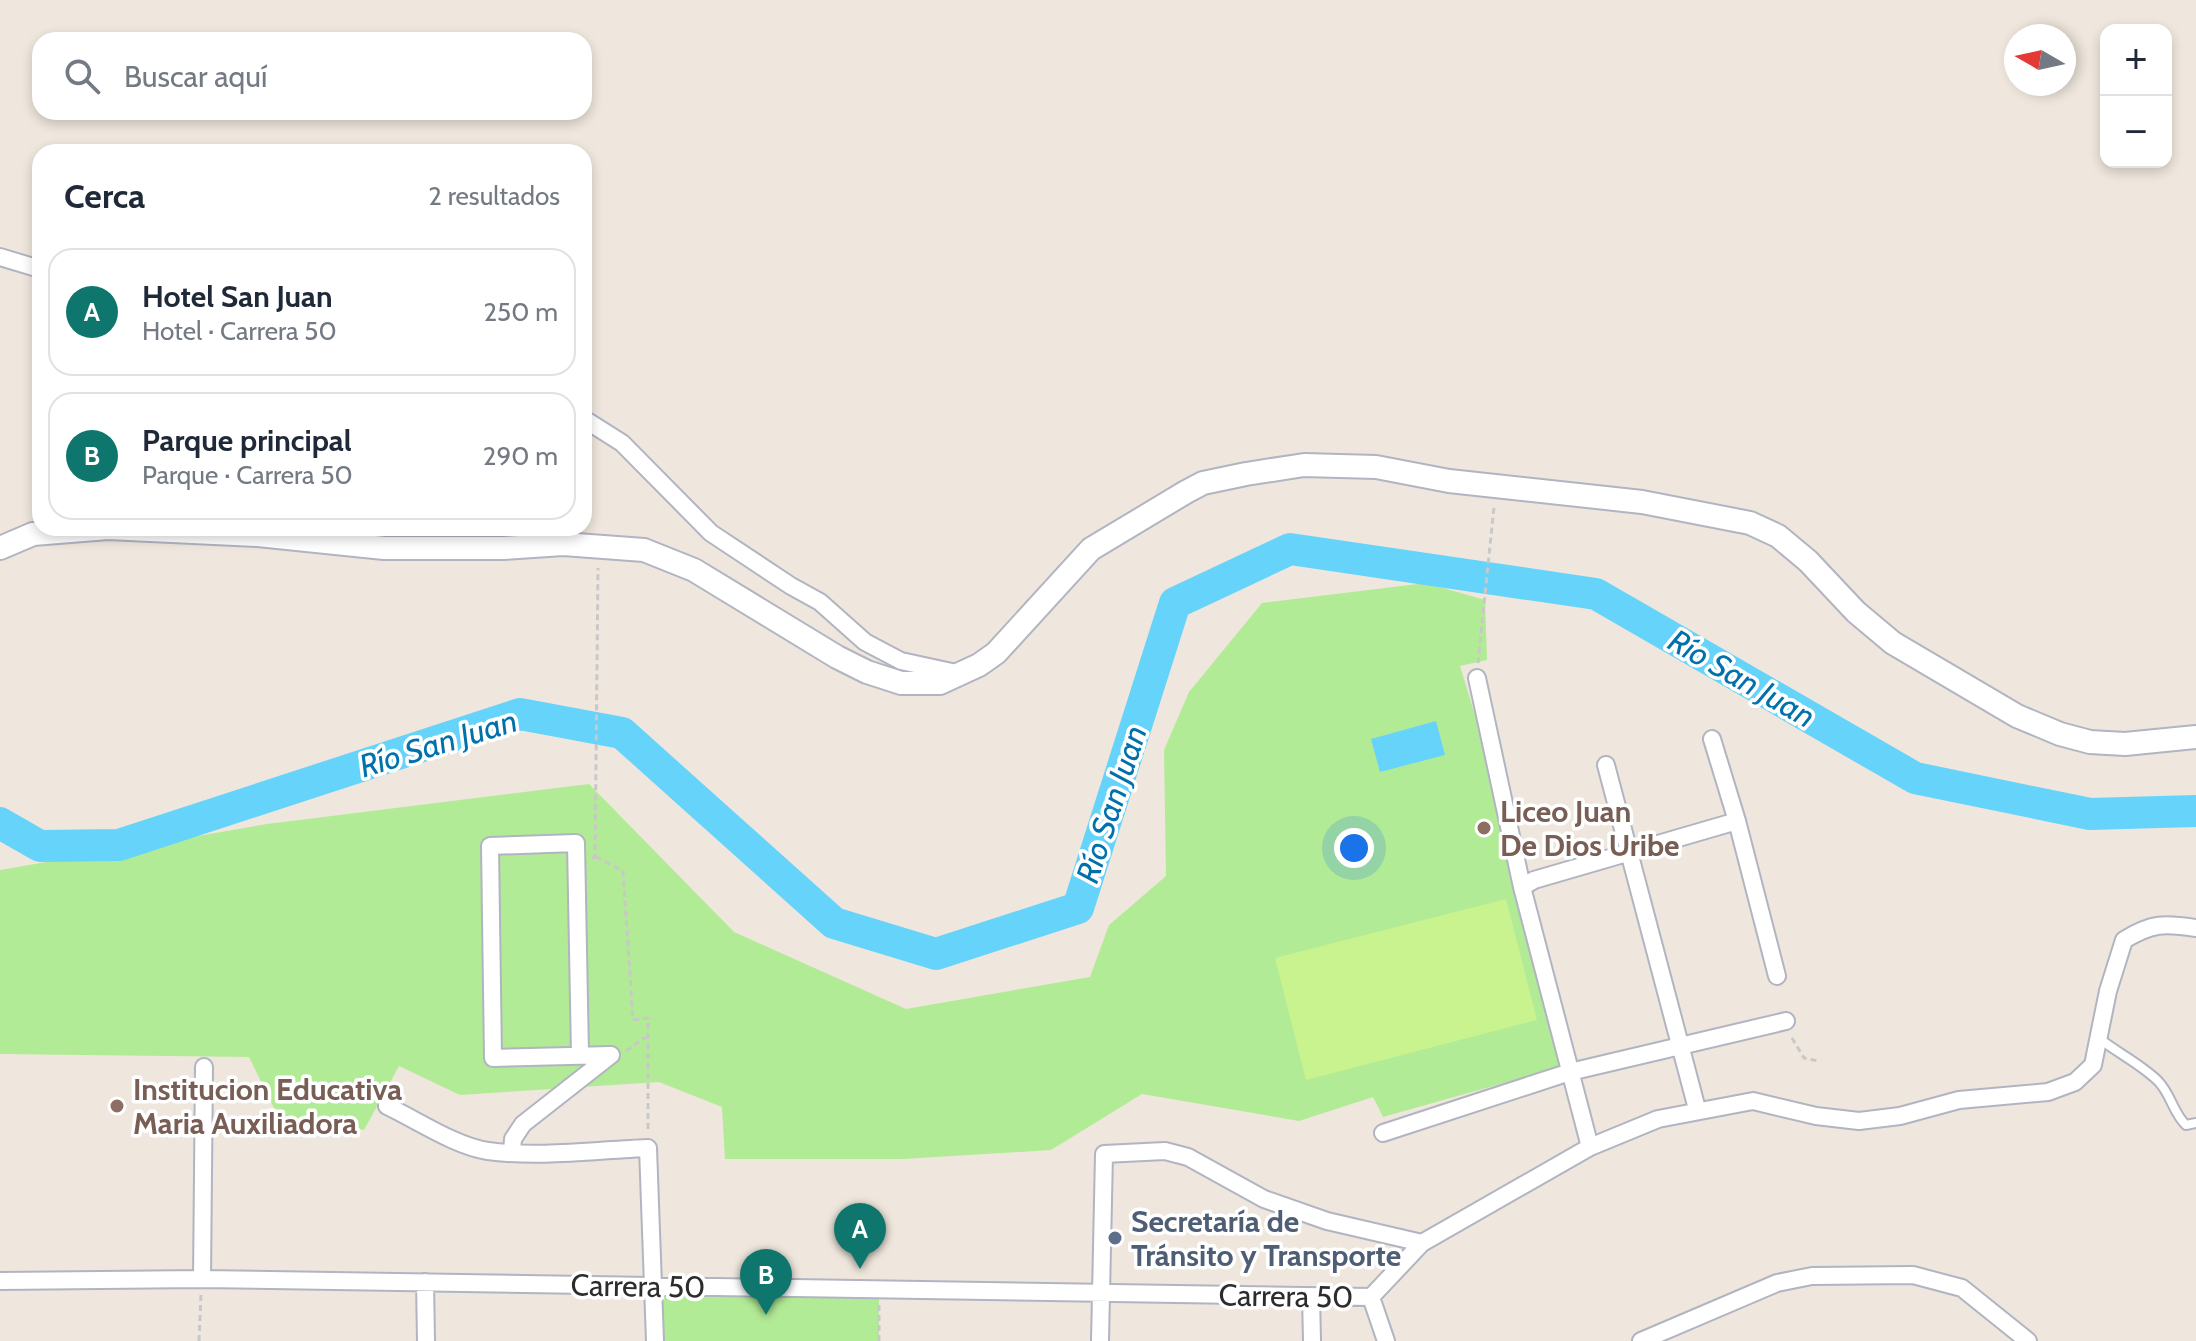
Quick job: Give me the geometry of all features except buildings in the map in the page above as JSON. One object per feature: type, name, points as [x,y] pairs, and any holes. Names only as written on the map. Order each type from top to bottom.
[{"type":"main road","points":[[268,536],[384,548],[504,548],[563,544],[644,550],[694,570],[867,672],[901,683],[940,683],[979,665],[996,653],[1091,549],[1203,483],[1304,465],[1376,467],[1449,481],[1642,502],[1750,523],[1778,536],[1808,561],[1856,612],[1893,643],[2017,716],[2060,734],[2090,742],[2125,744],[2196,737]]},
{"type":"main road","points":[[0,548],[32,534]]},
{"type":"street","points":[[0,257],[32,267]]},
{"type":"street","points":[[592,424],[622,443],[711,533],[820,602],[865,642],[901,661],[961,674]]},
{"type":"street","points":[[1477,678],[1522,887],[1590,1147]]},
{"type":"street","points":[[1712,739],[1737,821],[1777,976]]},
{"type":"street","points":[[1606,765],[1697,1109]]},
{"type":"street","points":[[1522,887],[1534,880],[1737,821]]},
{"type":"street","points":[[580,1055],[576,843],[490,846],[493,1058],[611,1055]]},
{"type":"street","points":[[1386,1341],[1371,1297],[1422,1243],[1590,1147],[1658,1119],[1697,1109],[1753,1101],[1816,1116],[1859,1121],[1900,1116],[1959,1100],[2048,1092],[2075,1082],[2093,1065],[2108,991],[2124,940],[2147,926],[2196,928]]},
{"type":"street","points":[[1383,1133],[1570,1072],[1786,1021]]},
{"type":"street","points":[[512,1152],[513,1139],[523,1124],[611,1055]]},
{"type":"street","points":[[202,1279],[204,1067]]},
{"type":"street","points":[[387,1106],[465,1145],[487,1151],[648,1148],[655,1341]]},
{"type":"street","points":[[1100,1341],[1104,1154],[1165,1151],[1188,1157],[1264,1199],[1327,1221],[1422,1243]]},
{"type":"street","points":[[1641,1341],[1777,1283],[1812,1276],[1913,1275],[1962,1288],[2028,1341]]},
{"type":"street","name":"Carrera 50","points":[[0,1281],[202,1279],[1371,1297]]},
{"type":"street","points":[[425,1282],[426,1341]]},
{"type":"street","points":[[1311,1296],[1312,1341]]},
{"type":"lane","points":[[2099,1038],[2158,1081],[2178,1117],[2186,1125],[2196,1123]]},
{"type":"path","points":[[1480,643],[1493,513]]},
{"type":"path","points":[[595,857],[598,547]]},
{"type":"path","points":[[577,860],[595,857],[623,871],[633,1020],[648,1018],[648,1148]]},
{"type":"path","points":[[611,1055],[623,1053],[648,1036]]},
{"type":"path","points":[[199,1341],[202,1279]]},
{"type":"path","points":[[879,1289],[879,1341]]},
{"type":"green space","points":[[1426,583],[1485,600],[1487,660],[1460,666],[1482,738],[1561,1067],[1383,1117],[1373,1097],[1299,1121],[1142,1094],[1051,1150],[903,1159],[725,1159],[722,1107],[659,1082],[460,1095],[399,1066],[364,1130],[278,1116],[249,1057],[0,1054],[0,870],[267,824],[589,784],[734,932],[906,1009],[1090,977],[1109,925],[1166,876],[1164,750],[1189,692],[1262,603]]},
{"type":"green space","points":[[1506,899],[1537,1020],[1306,1080],[1275,958]]},
{"type":"green space","points":[[653,1286],[879,1289],[879,1341],[655,1341]]},
{"type":"water","points":[[1436,721],[1445,755],[1380,772],[1371,739]]},
{"type":"waterway","name":"Río San Juan","points":[[0,823],[40,846],[119,845],[520,714],[622,733],[834,923],[936,954],[1078,908],[1175,603],[1290,549],[1596,594],[1915,778],[2090,814],[2196,811]]},
{"type":"place","name":"Liceo Juan De Dios Uribe","points":[[1484,828]]},
{"type":"place","name":"Institucion Educativa Maria Auxiliadora","points":[[117,1106]]},
{"type":"place","name":"Secretaría de Tránsito y Transporte","points":[[1115,1238]]},
{"type":"place","name":"Hotel San Juan","points":[[860,1269]]},
{"type":"place","name":"Parque principal","points":[[766,1315]]}]
